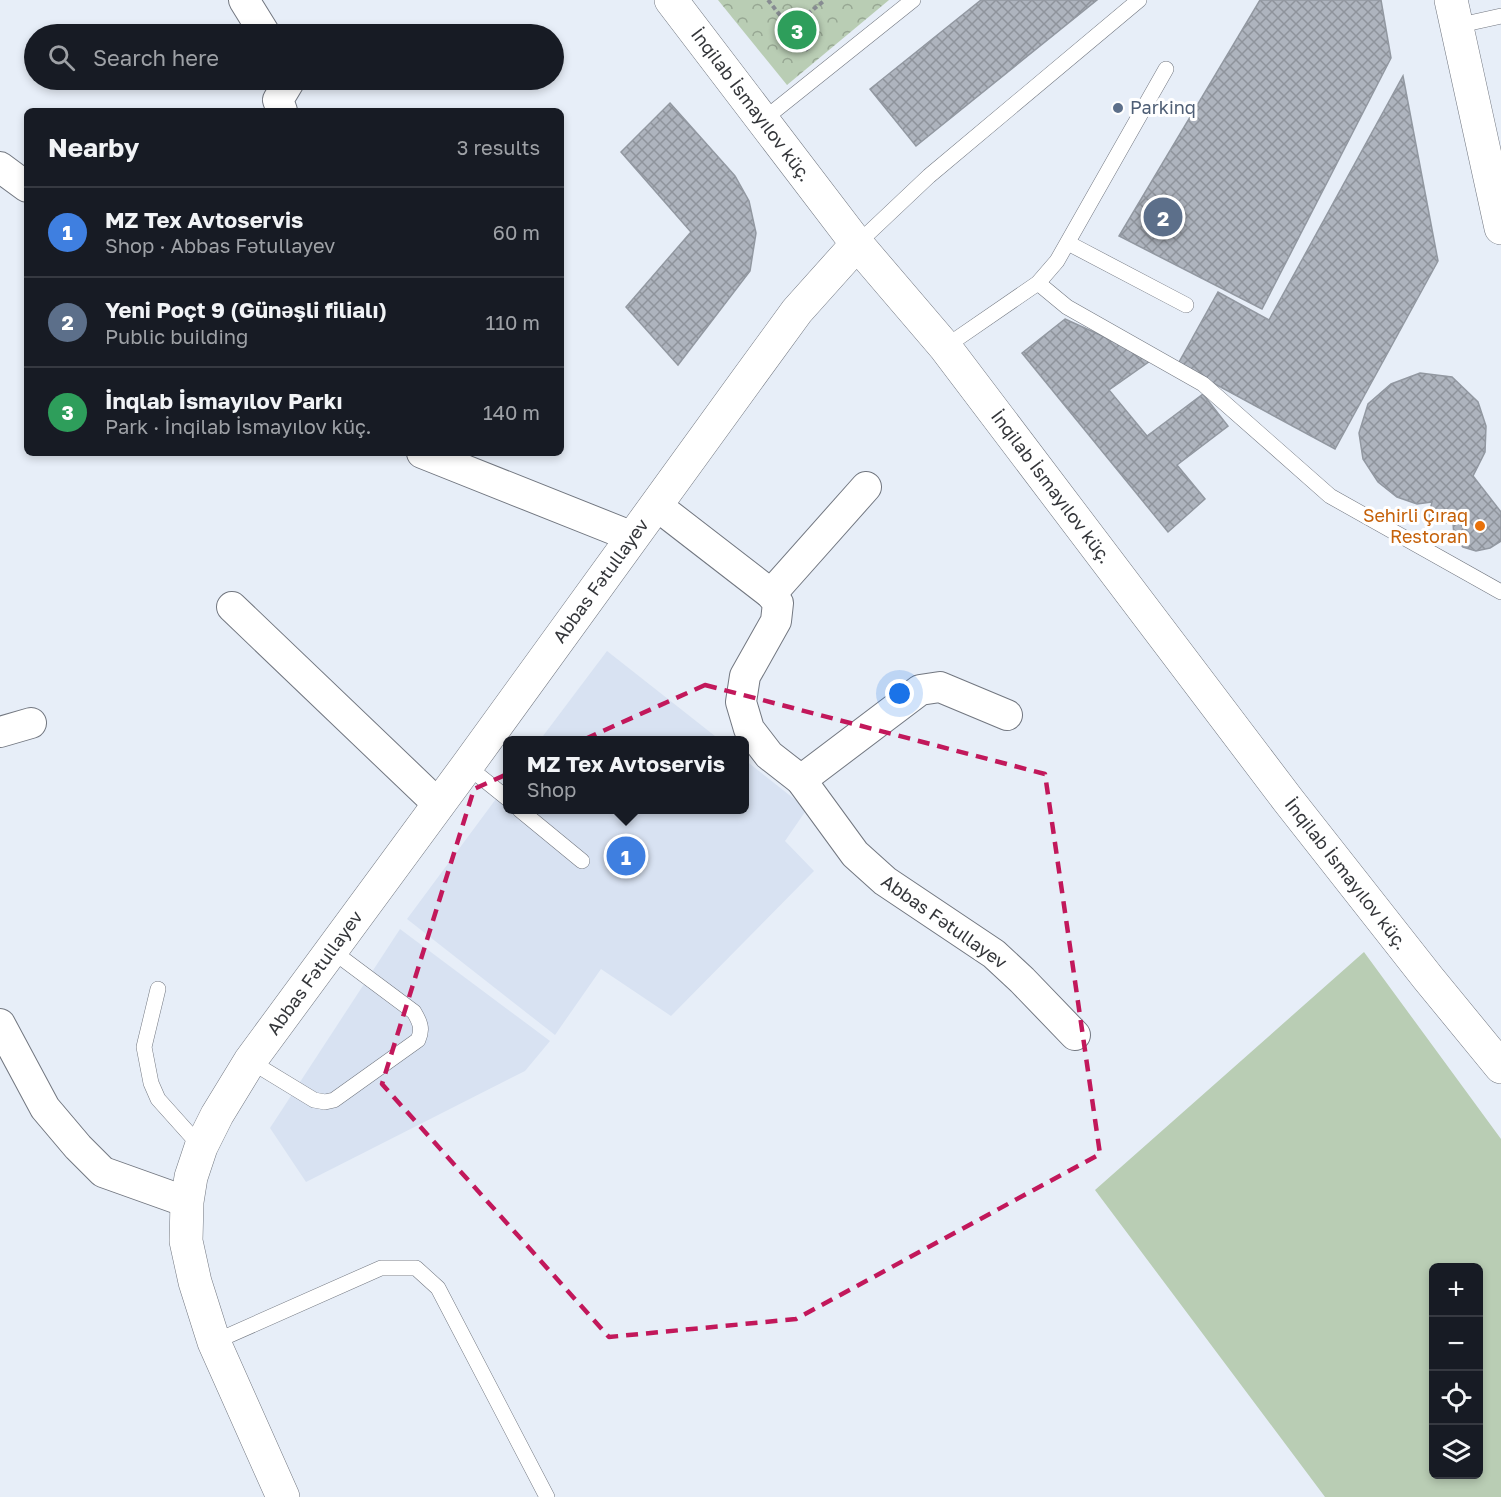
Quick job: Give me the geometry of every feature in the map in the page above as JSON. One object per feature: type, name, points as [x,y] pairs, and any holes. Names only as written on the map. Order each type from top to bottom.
[{"type":"main road","name":"İnqilab İsmayılov küç.","points":[[670,0],[857,244],[945,347],[1288,800],[1428,978]]},
{"type":"main road","points":[[1453,13],[1501,228]]},
{"type":"main road","name":"Abbas Fətullayev","points":[[283,1497],[214,1342],[195,1282],[186,1241],[187,1202],[191,1177],[201,1147],[217,1115],[250,1061],[439,805],[797,311],[857,244]]},
{"type":"main road","points":[[1428,978],[1485,1020],[1501,1028]]},
{"type":"main road","points":[[1428,978],[1501,1067]]},
{"type":"street","points":[[244,0],[259,24]]},
{"type":"street","points":[[281,108],[278,100],[284,90]]},
{"type":"street","points":[[0,167],[24,185]]},
{"type":"street","points":[[434,456],[633,537]]},
{"type":"street","points":[[771,594],[866,487]]},
{"type":"street","name":"Abbas Fətullayev","points":[[656,505],[771,594],[778,603],[776,621],[745,676],[741,702],[749,729],[769,755],[801,780],[855,854],[885,881],[994,954],[1075,1035]]},
{"type":"street","points":[[232,607],[439,805]]},
{"type":"street","points":[[801,780],[920,690],[940,687],[1007,715]]},
{"type":"street","points":[[0,732],[31,723]]},
{"type":"street","points":[[0,1024],[45,1107],[78,1147],[103,1172],[187,1202]]},
{"type":"lane","points":[[762,120],[913,0]]},
{"type":"lane","points":[[857,244],[929,176],[1139,0]]},
{"type":"lane","points":[[1453,13],[1501,16]]},
{"type":"lane","points":[[945,347],[1038,283],[1057,261],[1166,69]]},
{"type":"lane","points":[[1068,243],[1186,305]]},
{"type":"lane","points":[[1038,283],[1067,307],[1203,384],[1330,496],[1501,592]]},
{"type":"lane","points":[[467,766],[503,797]]},
{"type":"lane","points":[[525,814],[582,861]]},
{"type":"lane","points":[[250,1061],[314,1100],[325,1102],[334,1100],[418,1040],[421,1033],[420,1022],[414,1012],[332,950]]},
{"type":"lane","points":[[158,988],[144,1047],[150,1083],[158,1099],[201,1147]]},
{"type":"lane","points":[[214,1342],[381,1268],[416,1268],[438,1288],[547,1497]]},
{"type":"path","points":[[768,0],[816,61]]},
{"type":"path","points":[[790,28],[825,0]]},
{"type":"highlighted area","points":[[705,685],[1045,774],[1100,1154],[796,1319],[609,1337],[382,1084],[474,789]]},
{"type":"shaded area","points":[[607,651],[715,736],[543,736]]},
{"type":"shaded area","points":[[749,763],[807,809],[785,841],[814,871],[671,1016],[601,969],[555,1035],[407,919],[503,789],[503,814],[749,814]]},
{"type":"shaded area","points":[[400,929],[550,1041],[525,1071],[306,1182],[270,1128]]},
{"type":"green space","points":[[718,0],[889,0],[787,85]]},
{"type":"green space","points":[[1364,952],[1501,1139],[1501,1497],[1325,1497],[1095,1190]]},
{"type":"building","points":[[981,0],[1097,0],[916,146],[870,89]]},
{"type":"building","points":[[1260,0],[1381,0],[1391,58],[1262,309],[1119,236]]},
{"type":"building","points":[[1403,76],[1438,261],[1335,449],[1178,364],[1218,292],[1269,320]]},
{"type":"building","points":[[670,103],[735,176],[749,201],[756,233],[750,271],[678,365],[626,307],[691,232],[621,152]]},
{"type":"building","points":[[1065,319],[1153,359],[1109,390],[1147,436],[1203,394],[1228,426],[1177,465],[1205,499],[1168,532],[1022,353]]},
{"type":"building","points":[[1420,373],[1452,377],[1478,402],[1486,426],[1485,452],[1473,476],[1501,512],[1501,541],[1490,548],[1476,551],[1463,547],[1454,537],[1453,523],[1427,522],[1432,502],[1417,504],[1397,497],[1378,482],[1363,459],[1359,433],[1368,404],[1391,384]]},
{"type":"place","name":"İnqlab İsmayılov Parkı","points":[[797,30]]},
{"type":"place","name":"Parkinq","points":[[1118,108]]},
{"type":"place","name":"Yeni Poçt 9 (Günəşli filialı)","points":[[1163,217]]},
{"type":"place","name":"Sehirli Çıraq Restoran","points":[[1480,526]]},
{"type":"place","name":"MZ Tex Avtoservis","points":[[626,856]]}]
